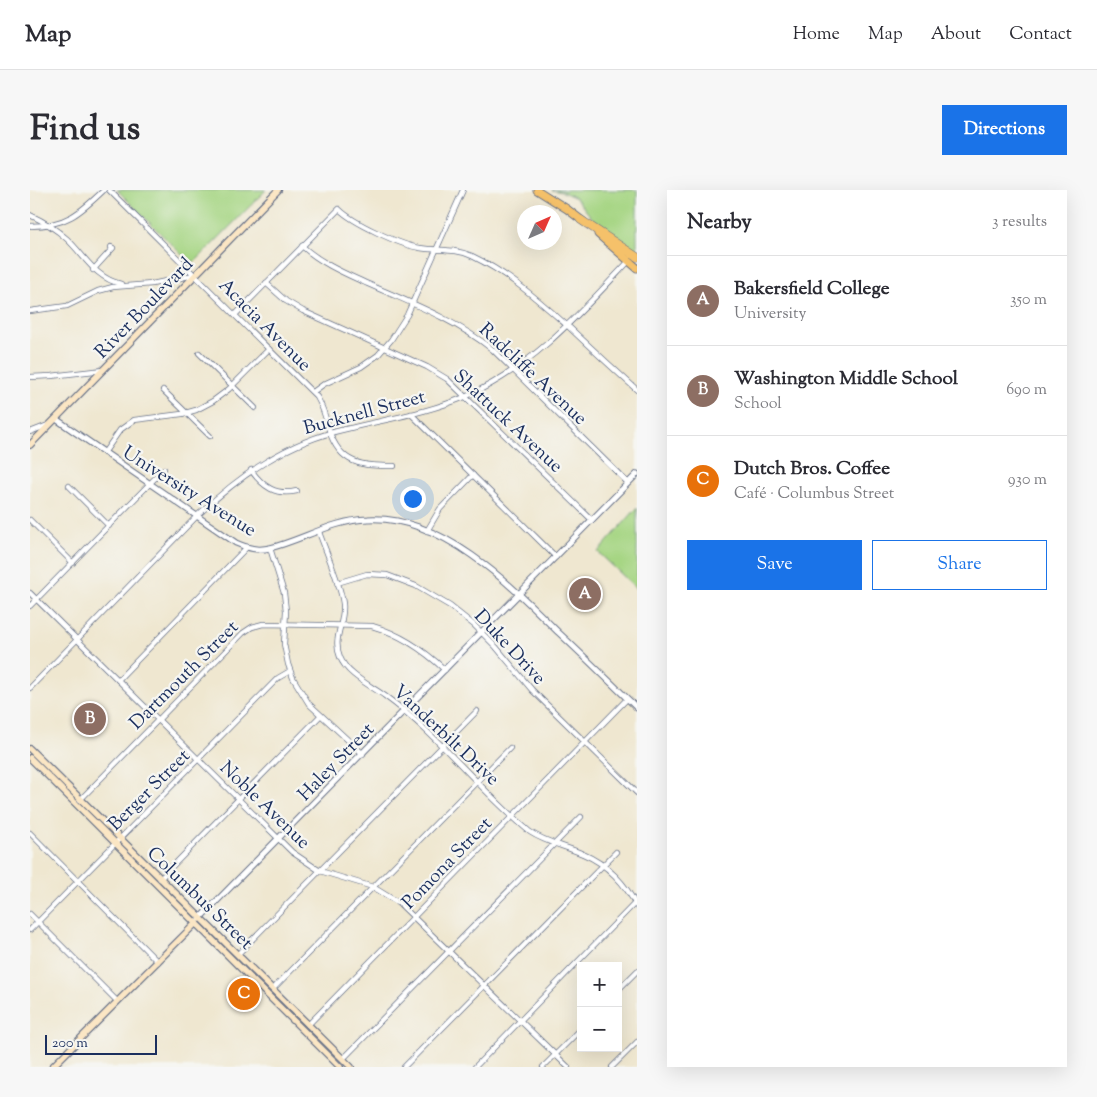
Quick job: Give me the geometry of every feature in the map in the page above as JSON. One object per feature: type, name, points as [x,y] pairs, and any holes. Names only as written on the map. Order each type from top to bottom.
[{"type":"highway","points":[[581,220],[637,257]]},
{"type":"main road","name":"River Boulevard","points":[[30,445],[278,190]]},
{"type":"main road","points":[[537,190],[581,220],[637,268]]},
{"type":"main road","name":"Columbus Street","points":[[30,749],[33,761],[120,838],[351,1067]]},
{"type":"main road","name":"Columbus Street","points":[[78,802],[115,844],[340,1067]]},
{"type":"main road","name":"Haley Street","points":[[52,1067],[196,924]]},
{"type":"main road","points":[[232,960],[238,954]]},
{"type":"main road","points":[[267,995],[273,989]]},
{"type":"main road","points":[[303,1031],[308,1025]]},
{"type":"street","points":[[30,226],[49,225],[65,221],[78,214],[104,190]]},
{"type":"street","name":"Acacia Avenue","points":[[109,190],[312,392],[320,402],[330,433],[338,449],[353,461],[365,465],[394,466]]},
{"type":"street","points":[[312,392],[324,384],[361,367],[385,348],[398,332],[463,190]]},
{"type":"street","points":[[235,315],[339,209],[350,220],[405,244],[419,248],[451,250],[466,254],[499,270],[530,292],[637,390]]},
{"type":"street","points":[[30,215],[49,225],[67,240],[93,270],[107,279],[128,285]]},
{"type":"street","points":[[93,270],[113,248],[111,246]]},
{"type":"street","name":"Radcliffe Avenue","points":[[302,246],[327,266],[449,321],[472,334],[514,371],[628,483]]},
{"type":"street","name":"Bucknell Street","points":[[30,688],[198,516],[224,491],[251,470],[290,448],[330,433],[441,406],[466,396],[514,371],[539,352],[567,326],[628,261]]},
{"type":"street","points":[[30,309],[68,306],[98,291],[128,285],[152,284],[194,275]]},
{"type":"street","name":"Shattuck Avenue","points":[[266,283],[302,311],[437,373],[466,396],[592,520]]},
{"type":"street","points":[[104,453],[120,430],[129,422],[144,418],[162,418],[187,413],[213,401],[232,386],[269,348]]},
{"type":"street","points":[[199,353],[256,408]]},
{"type":"street","points":[[30,376],[51,376],[103,370]]},
{"type":"street","points":[[163,390],[210,436]]},
{"type":"street","points":[[411,414],[556,557]]},
{"type":"street","name":"University Avenue","points":[[56,419],[236,542],[247,547],[260,550],[270,548],[344,523],[368,519],[390,520],[427,531],[481,561],[520,594],[637,708]]},
{"type":"street","points":[[30,432],[50,424]]},
{"type":"street","points":[[30,606],[164,469]]},
{"type":"street","points":[[251,470],[262,484],[272,490],[284,493],[297,491]]},
{"type":"street","name":"Haley Street","points":[[196,924],[637,474]]},
{"type":"street","points":[[427,531],[440,509],[473,475]]},
{"type":"street","points":[[69,486],[109,526]]},
{"type":"street","points":[[30,520],[73,563]]},
{"type":"street","name":"Vanderbilt Drive","points":[[319,532],[343,603],[336,643],[344,664],[352,673],[405,711],[530,832],[554,844],[584,854],[603,865],[622,883],[636,904]]},
{"type":"street","points":[[118,680],[247,547]]},
{"type":"street","points":[[270,548],[284,593],[284,644],[290,671],[303,697],[320,716],[341,732],[363,754]]},
{"type":"street","name":"Duke Drive","points":[[337,583],[367,574],[380,574],[422,589],[440,599],[482,633],[532,690],[637,793]]},
{"type":"street","name":"Noble Avenue","points":[[30,594],[238,800],[300,858],[320,870],[373,887],[400,903],[568,1067]]},
{"type":"street","name":"Dartmouth Street","points":[[78,802],[243,633],[258,625],[367,625],[389,632],[420,649],[445,670]]},
{"type":"street","name":"Berger Street","points":[[30,930],[278,678],[290,671]]},
{"type":"street","name":"Pomona Street","points":[[308,1025],[627,699]]},
{"type":"street","points":[[238,954],[477,711]]},
{"type":"street","points":[[156,885],[320,716]]},
{"type":"street","points":[[273,989],[510,748]]},
{"type":"street","points":[[343,1059],[581,817]]},
{"type":"street","points":[[30,833],[158,962]]},
{"type":"street","points":[[404,1067],[616,852]]},
{"type":"street","points":[[475,1067],[636,904]]},
{"type":"street","points":[[30,914],[117,1001]]},
{"type":"street","points":[[622,986],[637,971]]},
{"type":"street","points":[[543,1067],[577,1033]]},
{"type":"street","points":[[612,1067],[637,1042]]},
{"type":"green space","points":[[117,190],[266,190],[196,261],[189,262]]},
{"type":"green space","points":[[552,190],[637,190],[637,254],[592,218],[576,198],[563,192]]},
{"type":"green space","points":[[637,508],[637,589],[598,552]]},
{"type":"place","name":"Bakersfield College","points":[[585,594]]},
{"type":"place","name":"Washington Middle School","points":[[90,719]]},
{"type":"place","name":"Dutch Bros. Coffee","points":[[244,994]]}]
